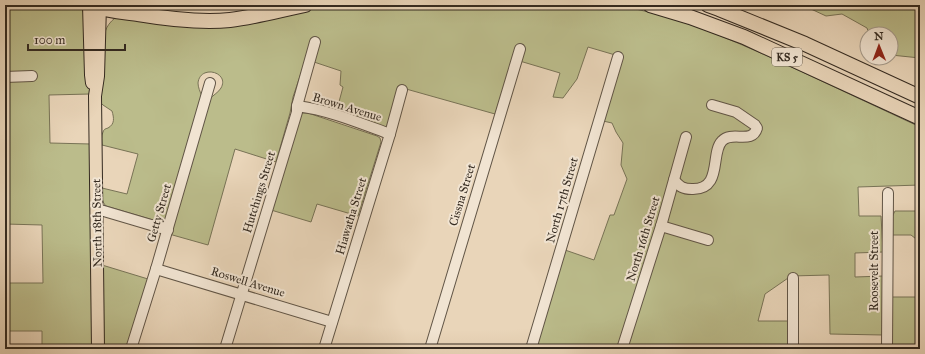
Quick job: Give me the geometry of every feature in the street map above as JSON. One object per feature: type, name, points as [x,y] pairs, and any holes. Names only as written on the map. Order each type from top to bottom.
[{"type":"highway","points":[[95,6],[155,17],[195,21],[228,20],[255,16],[304,5]]},
{"type":"highway","name":"KS 5","points":[[650,5],[690,17],[744,38],[920,118]]},
{"type":"highway","name":"KS 5","points":[[708,5],[805,44],[920,98]]},
{"type":"main road","name":"North 18th Street","points":[[95,6],[98,76],[95,96],[98,349]]},
{"type":"street","name":"Hutchings Street","points":[[225,349],[297,112],[297,106],[315,42]]},
{"type":"street","name":"Cissna Street","points":[[430,349],[520,49]]},
{"type":"street","name":"North 17th Street","points":[[531,349],[618,57]]},
{"type":"street","points":[[5,77],[32,76]]},
{"type":"street","name":"Getty Street","points":[[131,349],[168,230],[210,83]]},
{"type":"street","name":"Hiawatha Street","points":[[324,349],[402,90]]},
{"type":"street","points":[[674,180],[682,188],[698,189],[704,186],[713,176],[721,142],[729,137],[746,137],[756,132],[757,128],[755,125],[736,112],[712,105]]},
{"type":"street","name":"Brown Avenue","points":[[297,106],[348,119],[390,134]]},
{"type":"street","name":"North 16th Street","points":[[622,349],[661,226],[686,137]]},
{"type":"street","name":"Roosevelt Street","points":[[887,349],[888,193]]},
{"type":"street","points":[[97,209],[168,230]]},
{"type":"street","points":[[661,226],[708,240]]},
{"type":"street","name":"Roswell Avenue","points":[[156,269],[332,322]]},
{"type":"street","points":[[793,278],[793,349]]},
{"type":"green space","points":[[5,5],[72,5],[82,9],[85,16],[90,94],[49,95],[50,143],[91,144],[92,349],[42,349],[42,331],[5,331],[5,283],[43,283],[42,225],[5,224]]},
{"type":"green space","points":[[323,5],[614,5],[662,16],[731,40],[920,127],[920,185],[858,187],[859,216],[881,216],[883,252],[855,253],[855,277],[883,276],[883,335],[830,334],[829,275],[791,276],[765,294],[758,321],[789,321],[789,349],[534,349],[565,250],[594,260],[610,215],[614,215],[627,179],[621,165],[623,143],[612,123],[603,121],[622,57],[588,47],[577,79],[563,98],[553,97],[560,73],[513,59],[495,114],[399,87],[387,126],[384,127],[336,113],[343,87],[340,85],[341,71],[314,62],[319,41],[313,37],[293,97],[276,162],[235,149],[208,245],[169,234],[210,99],[221,88],[223,82],[218,74],[214,72],[204,74],[200,77],[198,83],[202,96],[166,218],[158,221],[106,206],[104,204],[102,188],[127,194],[138,154],[102,145],[103,131],[112,125],[113,121],[112,111],[100,102],[105,32],[115,18],[254,20]]},
{"type":"green space","points":[[786,5],[920,5],[920,58],[899,56],[899,26],[863,26],[842,14],[826,16],[811,9],[790,9]]},
{"type":"green space","points":[[308,113],[380,138],[381,142],[358,216],[317,204],[311,222],[271,210],[299,115]]},
{"type":"green space","points":[[895,211],[920,211],[920,242],[911,235],[891,235],[892,217]]},
{"type":"green space","points":[[102,265],[148,279],[127,349],[103,349]]},
{"type":"green space","points":[[891,297],[920,297],[920,349],[891,349]]}]
